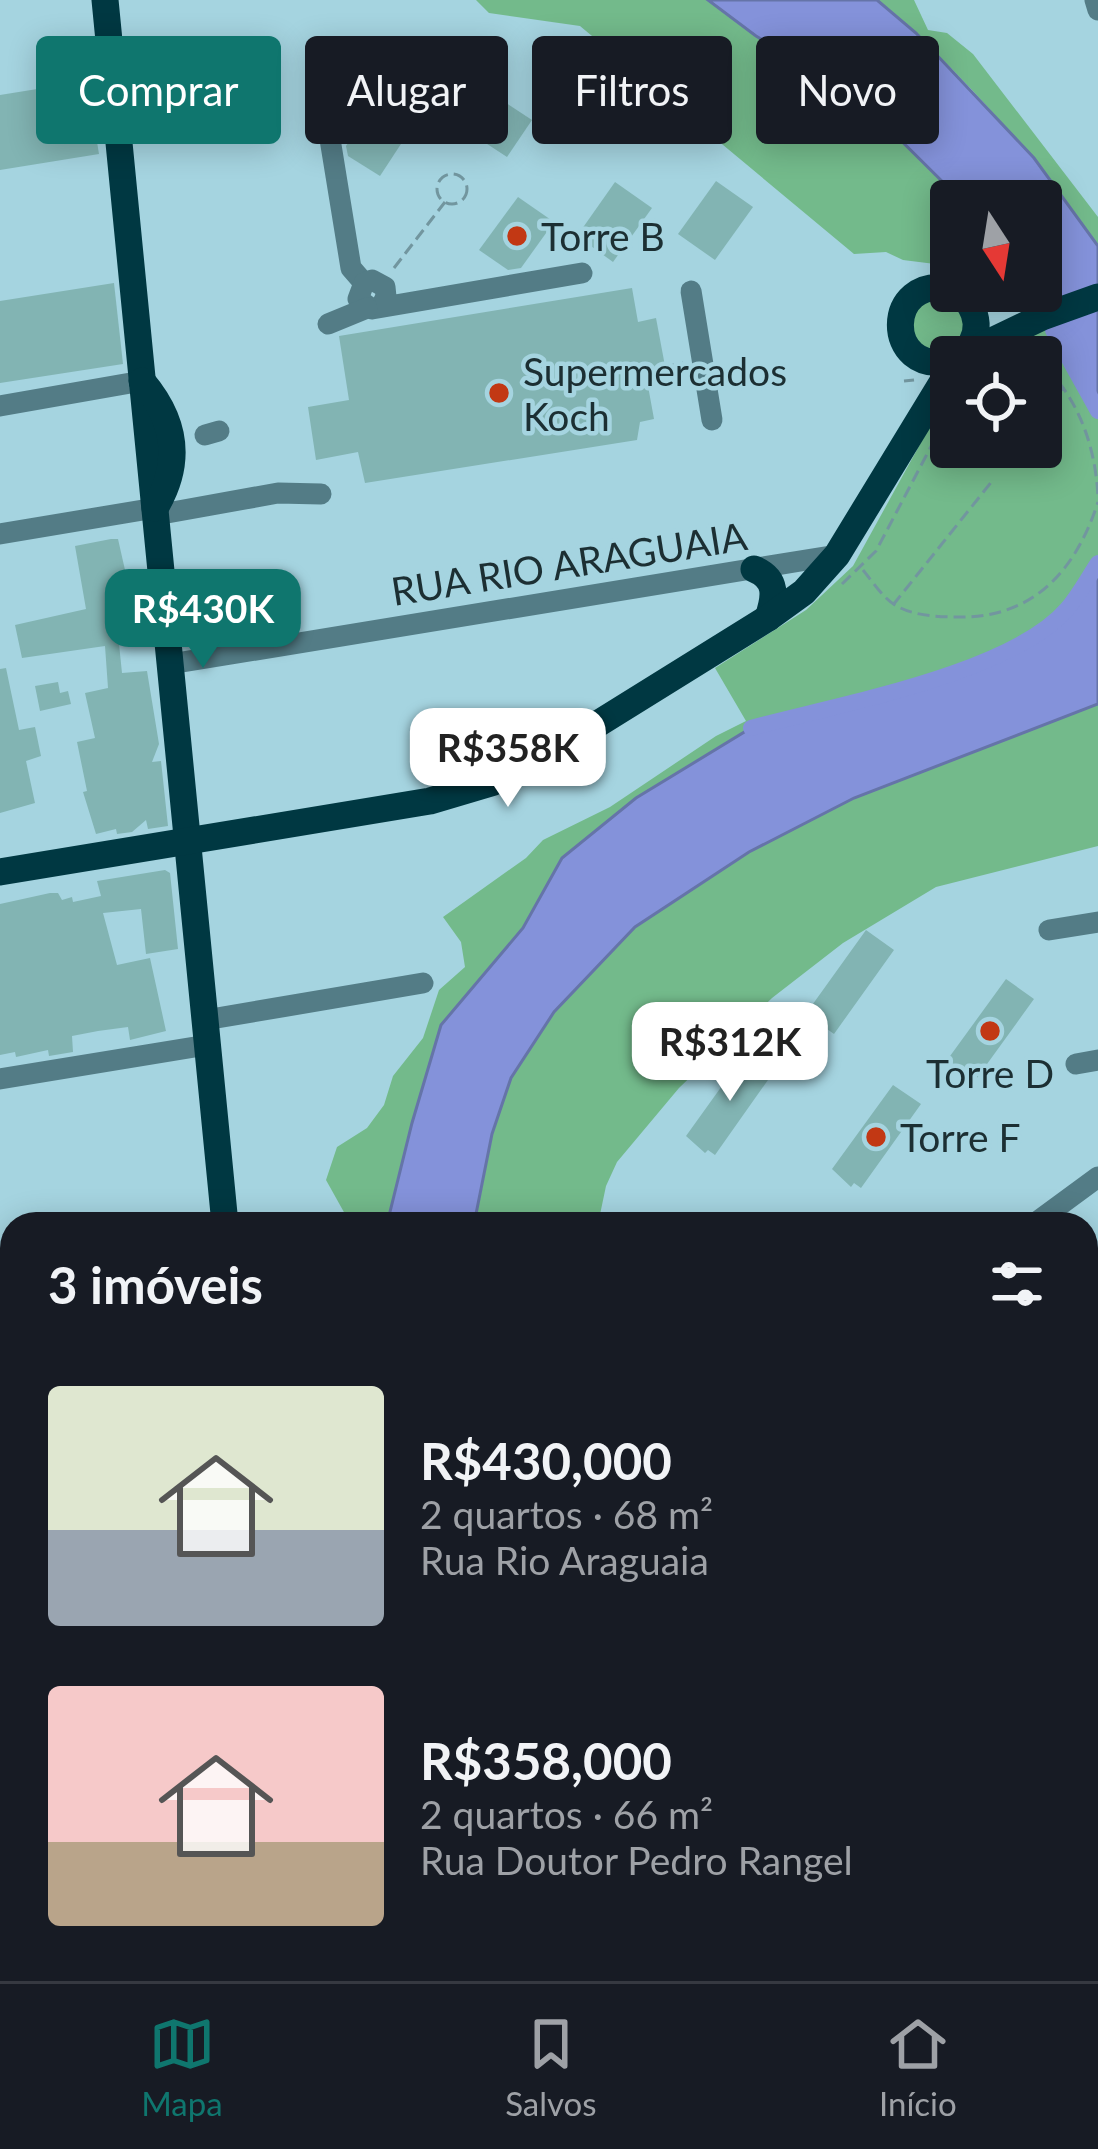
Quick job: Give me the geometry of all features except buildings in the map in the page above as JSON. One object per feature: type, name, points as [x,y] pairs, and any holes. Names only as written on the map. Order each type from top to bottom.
[{"type":"main road","points":[[105,0],[146,419],[171,476],[155,512],[224,1212]]},
{"type":"main road","points":[[917,422],[911,353],[900,332],[903,310],[919,291],[930,288]]},
{"type":"main road","points":[[1005,336],[1098,297]]},
{"type":"main road","points":[[1008,312],[1045,316]]},
{"type":"main road","points":[[911,353],[930,362]]},
{"type":"main road","points":[[142,381],[164,409],[161,445]]},
{"type":"main road","points":[[0,872],[430,801],[494,782],[562,747],[804,592],[837,555],[930,402]]},
{"type":"main road","points":[[754,569],[765,574],[773,588],[768,618]]},
{"type":"street","points":[[1095,0],[1098,10]]},
{"type":"street","points":[[330,144],[350,268],[373,295]]},
{"type":"street","points":[[328,324],[373,295],[582,273]]},
{"type":"street","points":[[692,291],[712,420]]},
{"type":"street","points":[[0,406],[142,381]]},
{"type":"street","points":[[0,534],[278,493],[321,494]]},
{"type":"street","name":"RUA RIO ARAGUAIA","points":[[170,664],[837,555]]},
{"type":"street","points":[[1049,930],[1098,922]]},
{"type":"street","points":[[0,1079],[423,983]]},
{"type":"street","points":[[1050,1212],[1098,1177]]},
{"type":"path","points":[[448,174],[462,177],[467,186],[464,200],[445,202],[438,195],[440,180],[448,174]]},
{"type":"path","points":[[373,295],[445,202]]},
{"type":"path","points":[[863,571],[893,604],[932,617],[984,617],[1026,603],[1066,570],[1088,532],[1098,501],[1097,463],[1062,384]]},
{"type":"path","points":[[1062,390],[1067,389]]},
{"type":"path","points":[[893,604],[993,480]]},
{"type":"green space","points":[[476,0],[708,0],[756,36],[756,144],[904,144],[941,180],[930,180],[930,263],[886,252],[854,254],[722,144],[732,144],[732,36],[592,36],[580,26],[489,13]]},
{"type":"green space","points":[[877,0],[914,0],[928,30],[947,33],[973,54],[1098,217],[1098,246],[1062,198],[1062,180],[1049,180],[939,57],[939,36],[916,36]]},
{"type":"green space","points":[[930,300],[930,312],[959,312],[969,323],[962,336],[930,336],[930,349],[918,348],[909,311]]},
{"type":"green space","points":[[1051,324],[1057,336],[1028,336]]},
{"type":"green space","points":[[1062,344],[1098,411],[1098,563],[1065,612],[1006,654],[954,673],[751,728],[636,798],[562,858],[523,928],[441,1025],[390,1212],[344,1212],[326,1180],[337,1147],[367,1128],[384,1105],[393,1076],[423,1038],[439,990],[465,967],[461,942],[443,917],[526,858],[543,840],[610,807],[746,721],[715,668],[806,610],[853,566],[930,426],[930,468],[1062,468]]},
{"type":"green space","points":[[1098,704],[1098,846],[936,887],[843,943],[772,998],[679,1088],[617,1162],[601,1212],[476,1212],[492,1134],[511,1078],[554,1012],[635,927],[749,852],[854,798]]},
{"type":"water","points":[[708,0],[877,0],[919,36],[756,36]]},
{"type":"water","points":[[939,57],[1050,180],[941,180],[904,144],[939,144]]},
{"type":"water","points":[[1062,196],[1098,246],[1098,411],[1062,345],[1062,336],[1057,336],[1044,312],[1062,312]]},
{"type":"water","points":[[1098,563],[1098,704],[854,798],[749,852],[635,927],[554,1012],[511,1078],[492,1134],[476,1212],[390,1212],[441,1025],[523,928],[562,858],[636,798],[751,728],[954,673],[1006,654],[1065,612]]},
{"type":"waterway","points":[[1053,330],[1098,411]]},
{"type":"waterway","points":[[751,728],[919,684],[1006,652],[1041,632],[1067,609],[1098,563]]},
{"type":"place","name":"Torre B","points":[[517,236]]},
{"type":"place","name":"Supermercados Koch","points":[[499,393]]},
{"type":"place","name":"Torre D","points":[[990,1031]]},
{"type":"place","name":"Torre F","points":[[876,1137]]}]
